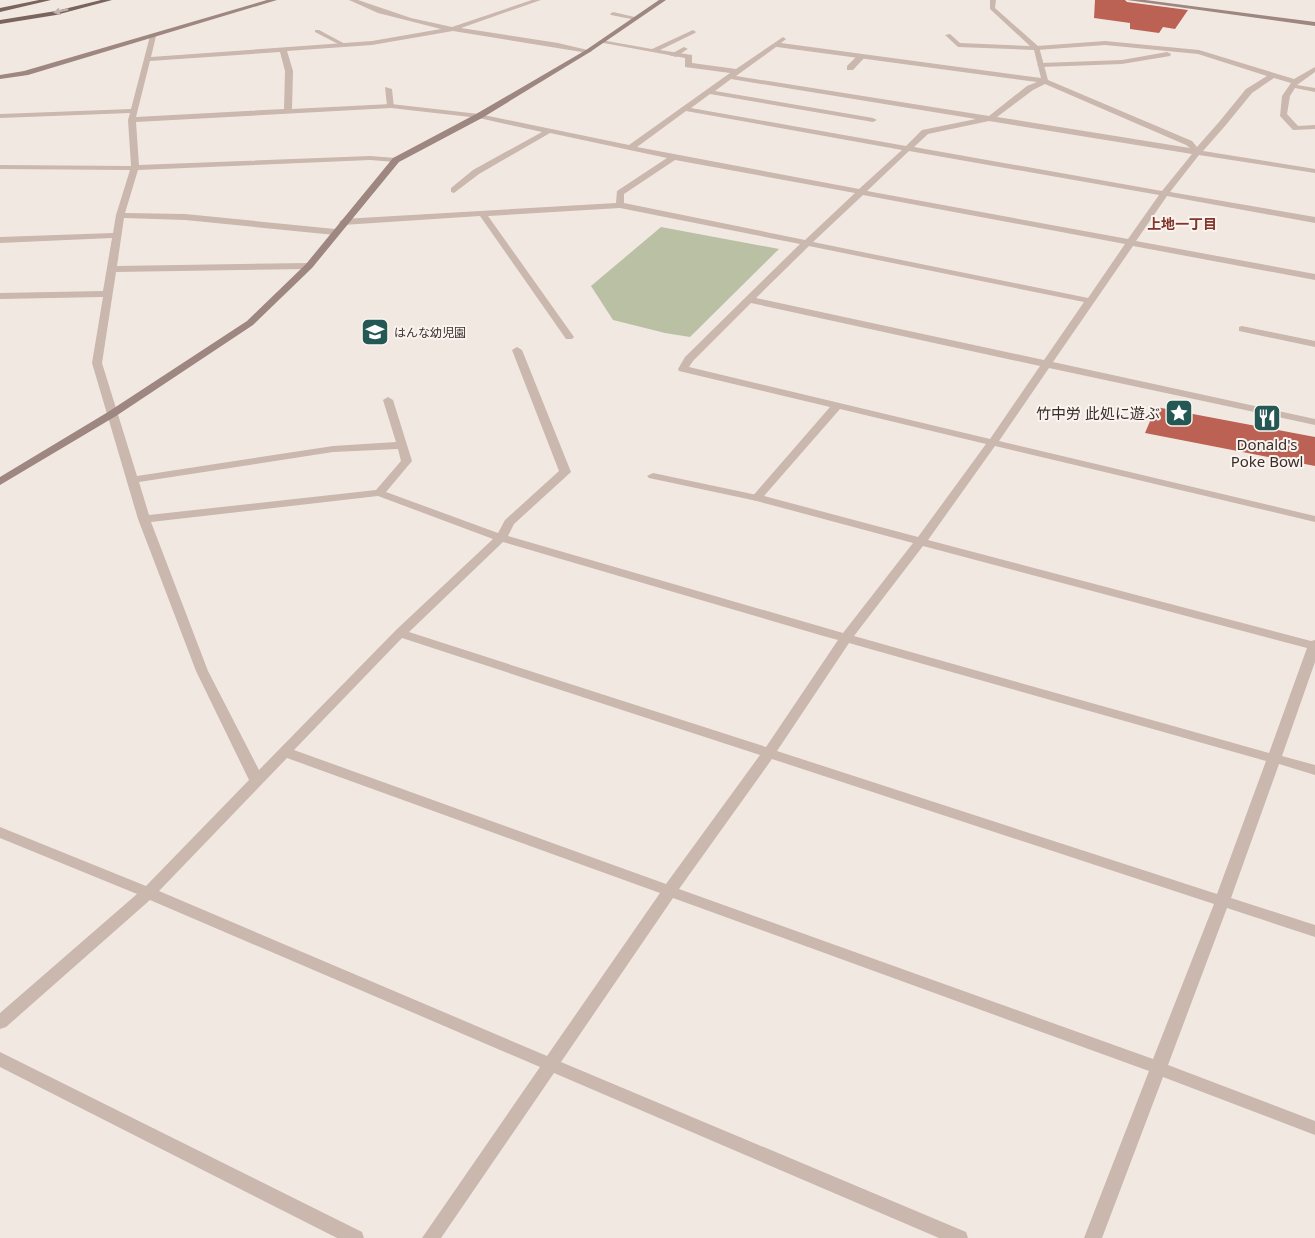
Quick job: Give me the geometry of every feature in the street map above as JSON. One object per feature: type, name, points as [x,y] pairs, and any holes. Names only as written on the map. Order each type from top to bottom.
[{"type":"main road","points":[[0,22],[109,0]]},
{"type":"main road","points":[[0,12],[50,2]]},
{"type":"street","points":[[0,77],[25,72],[274,0]]},
{"type":"street","points":[[352,0],[399,17],[452,29],[544,41],[588,51]]},
{"type":"street","points":[[147,58],[372,43],[452,29],[538,0]]},
{"type":"street","points":[[2,479],[112,414],[250,323],[309,266],[343,222],[396,160],[478,116],[588,51],[663,0]]},
{"type":"street","points":[[992,0],[992,8],[1037,48],[1045,81]]},
{"type":"street","points":[[1130,0],[1315,24]]},
{"type":"street","points":[[613,14],[636,18]]},
{"type":"street","points":[[317,31],[344,45]]},
{"type":"street","points":[[652,51],[693,32]]},
{"type":"street","points":[[153,36],[133,116],[135,168],[120,215],[97,364],[144,519],[202,671],[257,781]]},
{"type":"street","points":[[948,36],[958,45],[1037,48],[1105,43],[1198,52],[1315,90]]},
{"type":"street","points":[[630,148],[778,44],[785,37]]},
{"type":"street","points":[[601,42],[689,57],[688,65],[738,72]]},
{"type":"street","points":[[778,44],[1045,81],[1188,143],[1198,151]]},
{"type":"street","points":[[674,54],[684,49]]},
{"type":"street","points":[[283,50],[289,71],[288,111]]},
{"type":"street","points":[[1041,65],[1122,62],[1182,51]]},
{"type":"street","points":[[850,68],[862,56]]},
{"type":"street","points":[[1315,69],[1294,84],[1286,96],[1283,114],[1296,128],[1315,127]]},
{"type":"street","points":[[431,1238],[669,892],[769,753],[846,638],[920,542],[992,443],[1132,243],[1164,194],[1249,91],[1273,75]]},
{"type":"street","points":[[731,77],[1315,171]]},
{"type":"street","points":[[1045,81],[1030,88],[991,118],[925,132],[808,242],[689,359],[683,369],[1315,519]]},
{"type":"street","points":[[388,89],[391,106]]},
{"type":"street","points":[[710,92],[873,120]]},
{"type":"street","points":[[0,116],[133,116],[391,106],[478,116],[674,157],[1315,277]]},
{"type":"street","points":[[685,109],[1315,220]]},
{"type":"street","points":[[454,190],[476,172],[549,131]]},
{"type":"street","points":[[620,205],[620,193],[674,157]]},
{"type":"street","points":[[0,167],[135,168],[370,158],[396,160]]},
{"type":"street","points":[[343,222],[620,205],[1091,301]]},
{"type":"street","points":[[483,214],[569,337]]},
{"type":"street","points":[[120,215],[185,217],[336,232]]},
{"type":"street","points":[[0,240],[117,234]]},
{"type":"street","points":[[112,269],[309,266]]},
{"type":"street","points":[[0,296],[108,294]]},
{"type":"street","points":[[750,300],[1315,422]]},
{"type":"street","points":[[1242,329],[1315,344]]},
{"type":"street","points":[[0,1023],[148,893],[400,633],[501,538],[509,522],[565,472],[517,350]]},
{"type":"street","points":[[378,493],[407,462],[388,400]]},
{"type":"street","points":[[757,498],[837,406]]},
{"type":"street","points":[[132,480],[333,449],[402,445]]},
{"type":"street","points":[[653,476],[757,498],[1315,645],[1222,902],[1093,1238]]},
{"type":"street","points":[[144,519],[378,493],[501,538],[846,638],[1315,770]]},
{"type":"street","points":[[400,633],[1315,931]]},
{"type":"street","points":[[285,752],[1158,1068],[1315,1128]]},
{"type":"street","points":[[0,832],[551,1063],[959,1238]]},
{"type":"street","points":[[0,1059],[355,1238]]},
{"type":"green space","points":[[661,227],[779,249],[690,337],[613,320],[591,286]]},
{"type":"building","points":[[1095,0],[1125,0],[1127,2],[1188,10],[1175,29],[1163,27],[1159,33],[1130,29],[1130,23],[1094,18]]},
{"type":"building","points":[[1156,407],[1315,437],[1315,466],[1145,433]]},
{"type":"place","name":"はんな幼児園","points":[[375,332]]},
{"type":"place","name":"竹中労 此処に遊ぶ","points":[[1179,413]]},
{"type":"place","name":"Donald's Poke Bowl","points":[[1267,418]]},
{"type":"district","name":"上地一丁目","points":[[1182,223]]}]
